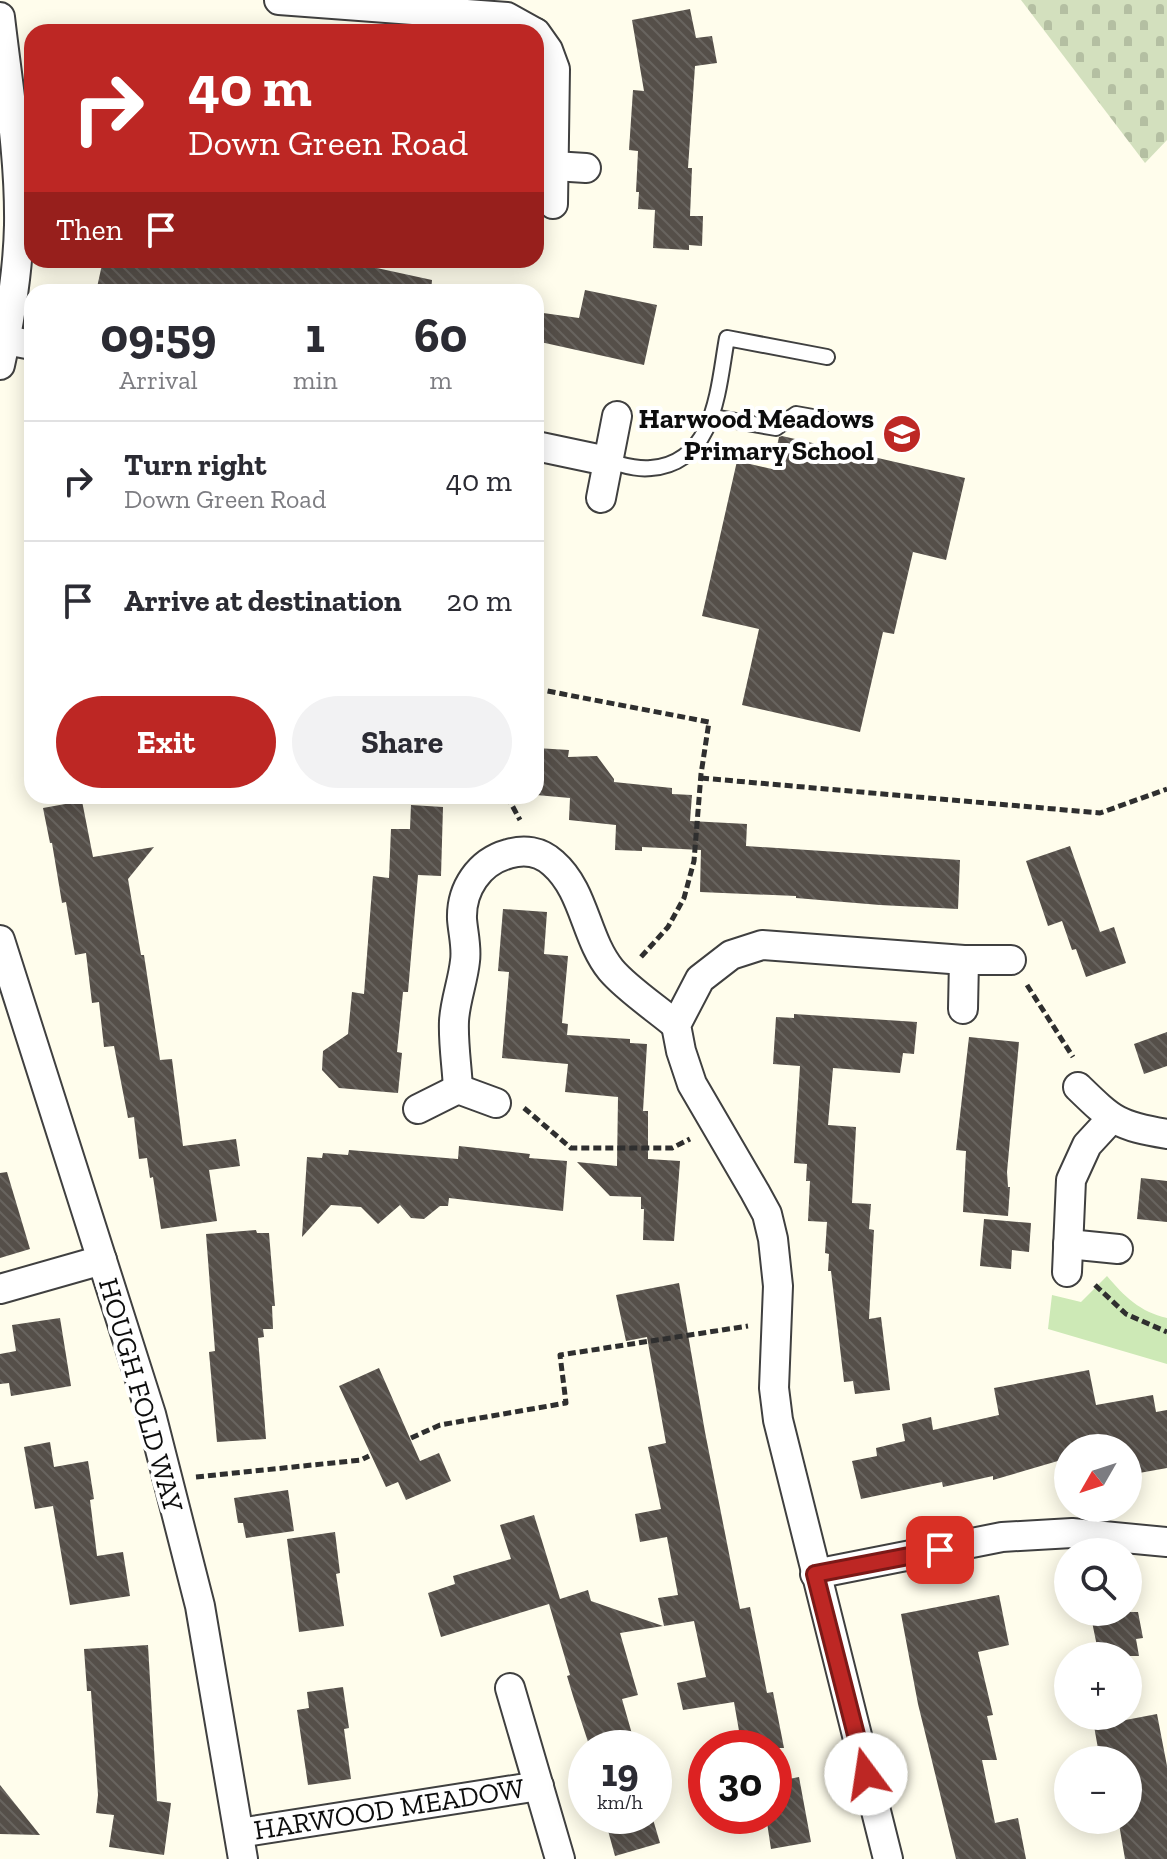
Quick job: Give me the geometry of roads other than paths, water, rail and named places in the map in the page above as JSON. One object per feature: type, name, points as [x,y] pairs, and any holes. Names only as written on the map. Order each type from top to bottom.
[{"type":"street","points":[[279,0],[507,17],[519,24]]},
{"type":"street","points":[[0,17],[19,193],[13,350]]},
{"type":"street","points":[[544,45],[555,69],[553,204]]},
{"type":"street","points":[[554,166],[586,168]]},
{"type":"street","points":[[601,498],[617,416]]},
{"type":"street","points":[[544,448],[607,461]]},
{"type":"street","points":[[458,1089],[454,1020],[466,959],[462,906],[467,889],[488,863],[519,850],[537,853],[563,873],[611,969],[676,1025]]},
{"type":"street","name":"HOUGH FOLD WAY","points":[[0,940],[151,1414],[200,1606],[241,1846]]},
{"type":"street","points":[[888,1859],[778,1420],[774,1388],[778,1286],[767,1214],[692,1084],[676,1025],[700,979],[731,955],[762,945],[964,960],[1011,960]]},
{"type":"street","points":[[963,1009],[964,960]]},
{"type":"street","points":[[1078,1087],[1111,1119],[1167,1134]]},
{"type":"street","points":[[418,1109],[458,1089],[496,1103]]},
{"type":"street","points":[[1111,1119],[1087,1145],[1071,1180],[1067,1259],[1118,1249]]},
{"type":"street","points":[[0,1289],[102,1260]]},
{"type":"street","points":[[815,1574],[1002,1537],[1072,1533],[1167,1542]]},
{"type":"street","name":"HARWOOD MEADOW","points":[[510,1688],[560,1859]]},
{"type":"street","name":"HARWOOD MEADOW","points":[[241,1846],[539,1786]]},
{"type":"lane","points":[[607,461],[635,468],[666,465],[681,457],[706,433],[713,417],[727,338],[827,357]]},
{"type":"lane","points":[[713,417],[776,428],[796,414],[824,419]]},
{"type":"place","name":"Harwood Meadows Primary School","points":[[902,434]]}]
